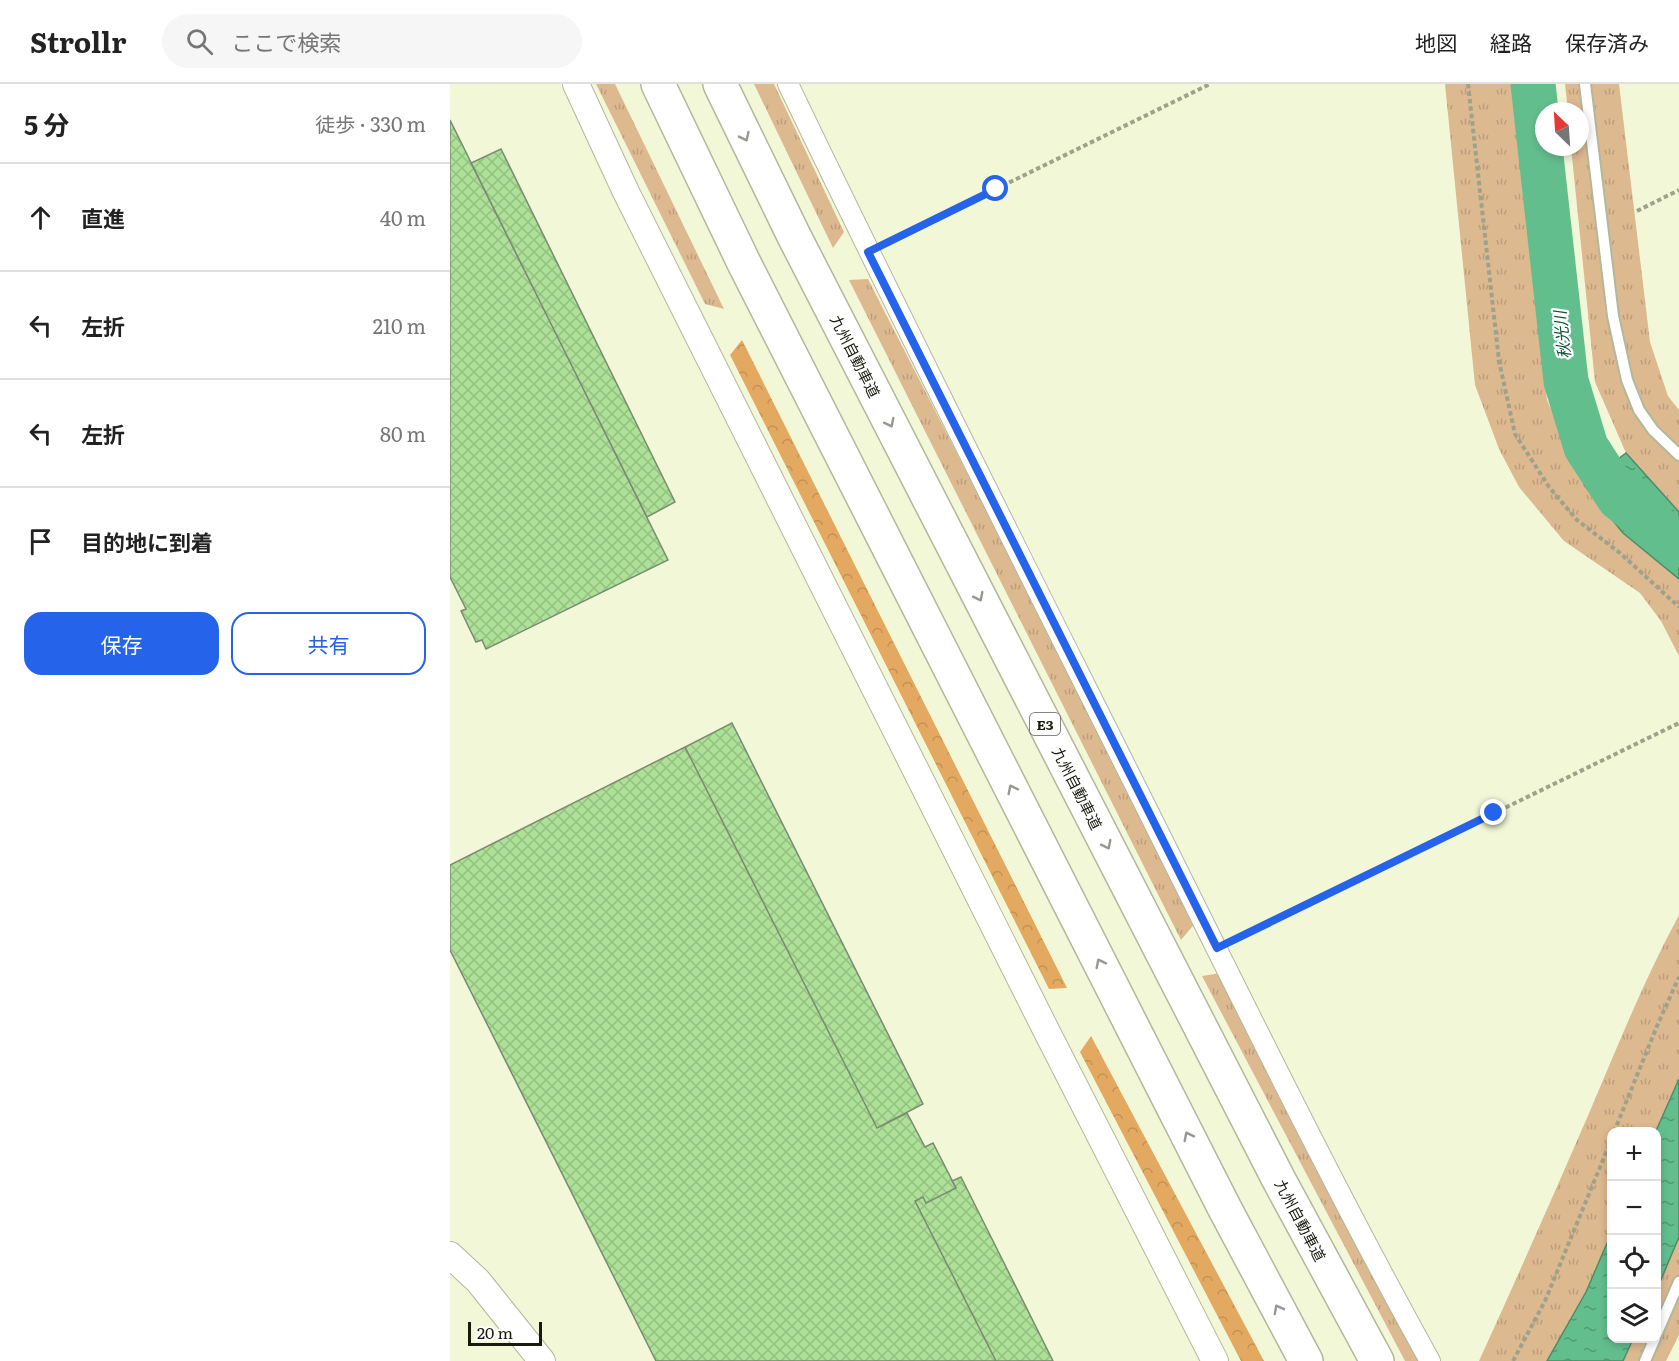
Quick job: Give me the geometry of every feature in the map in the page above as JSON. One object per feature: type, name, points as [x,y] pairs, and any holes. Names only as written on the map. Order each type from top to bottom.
[{"type":"highway","points":[[658,84],[744,263],[1225,1209],[1306,1361]]},
{"type":"highway","name":"九州自動車道","points":[[720,84],[805,257],[1279,1180],[1377,1361]]},
{"type":"street","points":[[576,84],[637,213],[1047,1032],[1215,1361]]},
{"type":"street","points":[[788,84],[868,252],[1217,948],[1342,1195],[1430,1361]]},
{"type":"street","points":[[450,1255],[478,1281],[542,1361]]},
{"type":"lane","points":[[1585,84],[1613,316],[1627,380],[1639,410],[1653,430],[1679,455]]},
{"type":"lane","points":[[1661,1325],[1679,1282]]},
{"type":"lane","points":[[1645,1361],[1653,1343]]},
{"type":"path","points":[[868,252],[1210,84]]},
{"type":"path","points":[[1468,84],[1499,361],[1515,434],[1549,487],[1577,520],[1620,553],[1679,607]]},
{"type":"path","points":[[1637,211],[1679,190]]},
{"type":"path","points":[[1217,948],[1679,723]]},
{"type":"path","points":[[1616,1127],[1679,977]]},
{"type":"path","points":[[1514,1361],[1545,1301],[1607,1148]]},
{"type":"green space","points":[[596,84],[615,84],[724,309],[705,304]]},
{"type":"green space","points":[[754,84],[774,84],[844,232],[833,248]]},
{"type":"green space","points":[[1445,84],[1516,84],[1547,400],[1584,485],[1623,533],[1679,579],[1679,656],[1661,621],[1640,593],[1564,541],[1519,487],[1499,449],[1475,385]]},
{"type":"green space","points":[[1565,84],[1619,84],[1650,342],[1668,396],[1679,410],[1679,512],[1626,453],[1595,382],[1572,156],[1589,156],[1589,102],[1567,102]]},
{"type":"green space","points":[[868,279],[1196,922],[1181,940],[849,280]]},
{"type":"green space","points":[[742,340],[1067,988],[1049,989],[730,355]]},
{"type":"green space","points":[[1679,915],[1679,1079],[1658,1127],[1607,1127],[1607,1243],[1586,1292],[1547,1361],[1479,1361],[1632,1012]]},
{"type":"green space","points":[[1221,973],[1421,1361],[1405,1361],[1202,976]]},
{"type":"green space","points":[[1091,1036],[1264,1361],[1241,1361],[1080,1052]]},
{"type":"green space","points":[[1679,1237],[1679,1335],[1666,1361],[1623,1361],[1631,1343],[1661,1343],[1661,1280]]},
{"type":"water","points":[[1626,453],[1679,512],[1679,579],[1623,533],[1584,485]]},
{"type":"water","points":[[1679,1079],[1679,1237],[1661,1280],[1661,1127],[1658,1127]]},
{"type":"water","points":[[1607,1243],[1607,1343],[1631,1343],[1623,1361],[1547,1361],[1586,1292]]},
{"type":"building","points":[[450,120],[668,560],[486,649],[482,640],[476,642],[461,611],[466,609],[450,577]]},
{"type":"building","points":[[501,149],[675,502],[647,517],[471,163]]},
{"type":"building","points":[[732,723],[923,1104],[877,1128],[685,747]]},
{"type":"building","points":[[685,747],[877,1128],[907,1113],[925,1147],[933,1143],[956,1188],[926,1203],[923,1197],[915,1201],[996,1361],[656,1361],[450,950],[450,865]]},
{"type":"building","points":[[961,1177],[1053,1361],[996,1361],[915,1201],[923,1197],[926,1203],[956,1188],[952,1181]]},
{"type":"waterway","name":"秋光川","points":[[1533,84],[1566,381],[1586,447],[1619,498],[1679,545]]},
{"type":"route","points":[[996,189],[868,252],[1217,948],[1494,813]]}]
